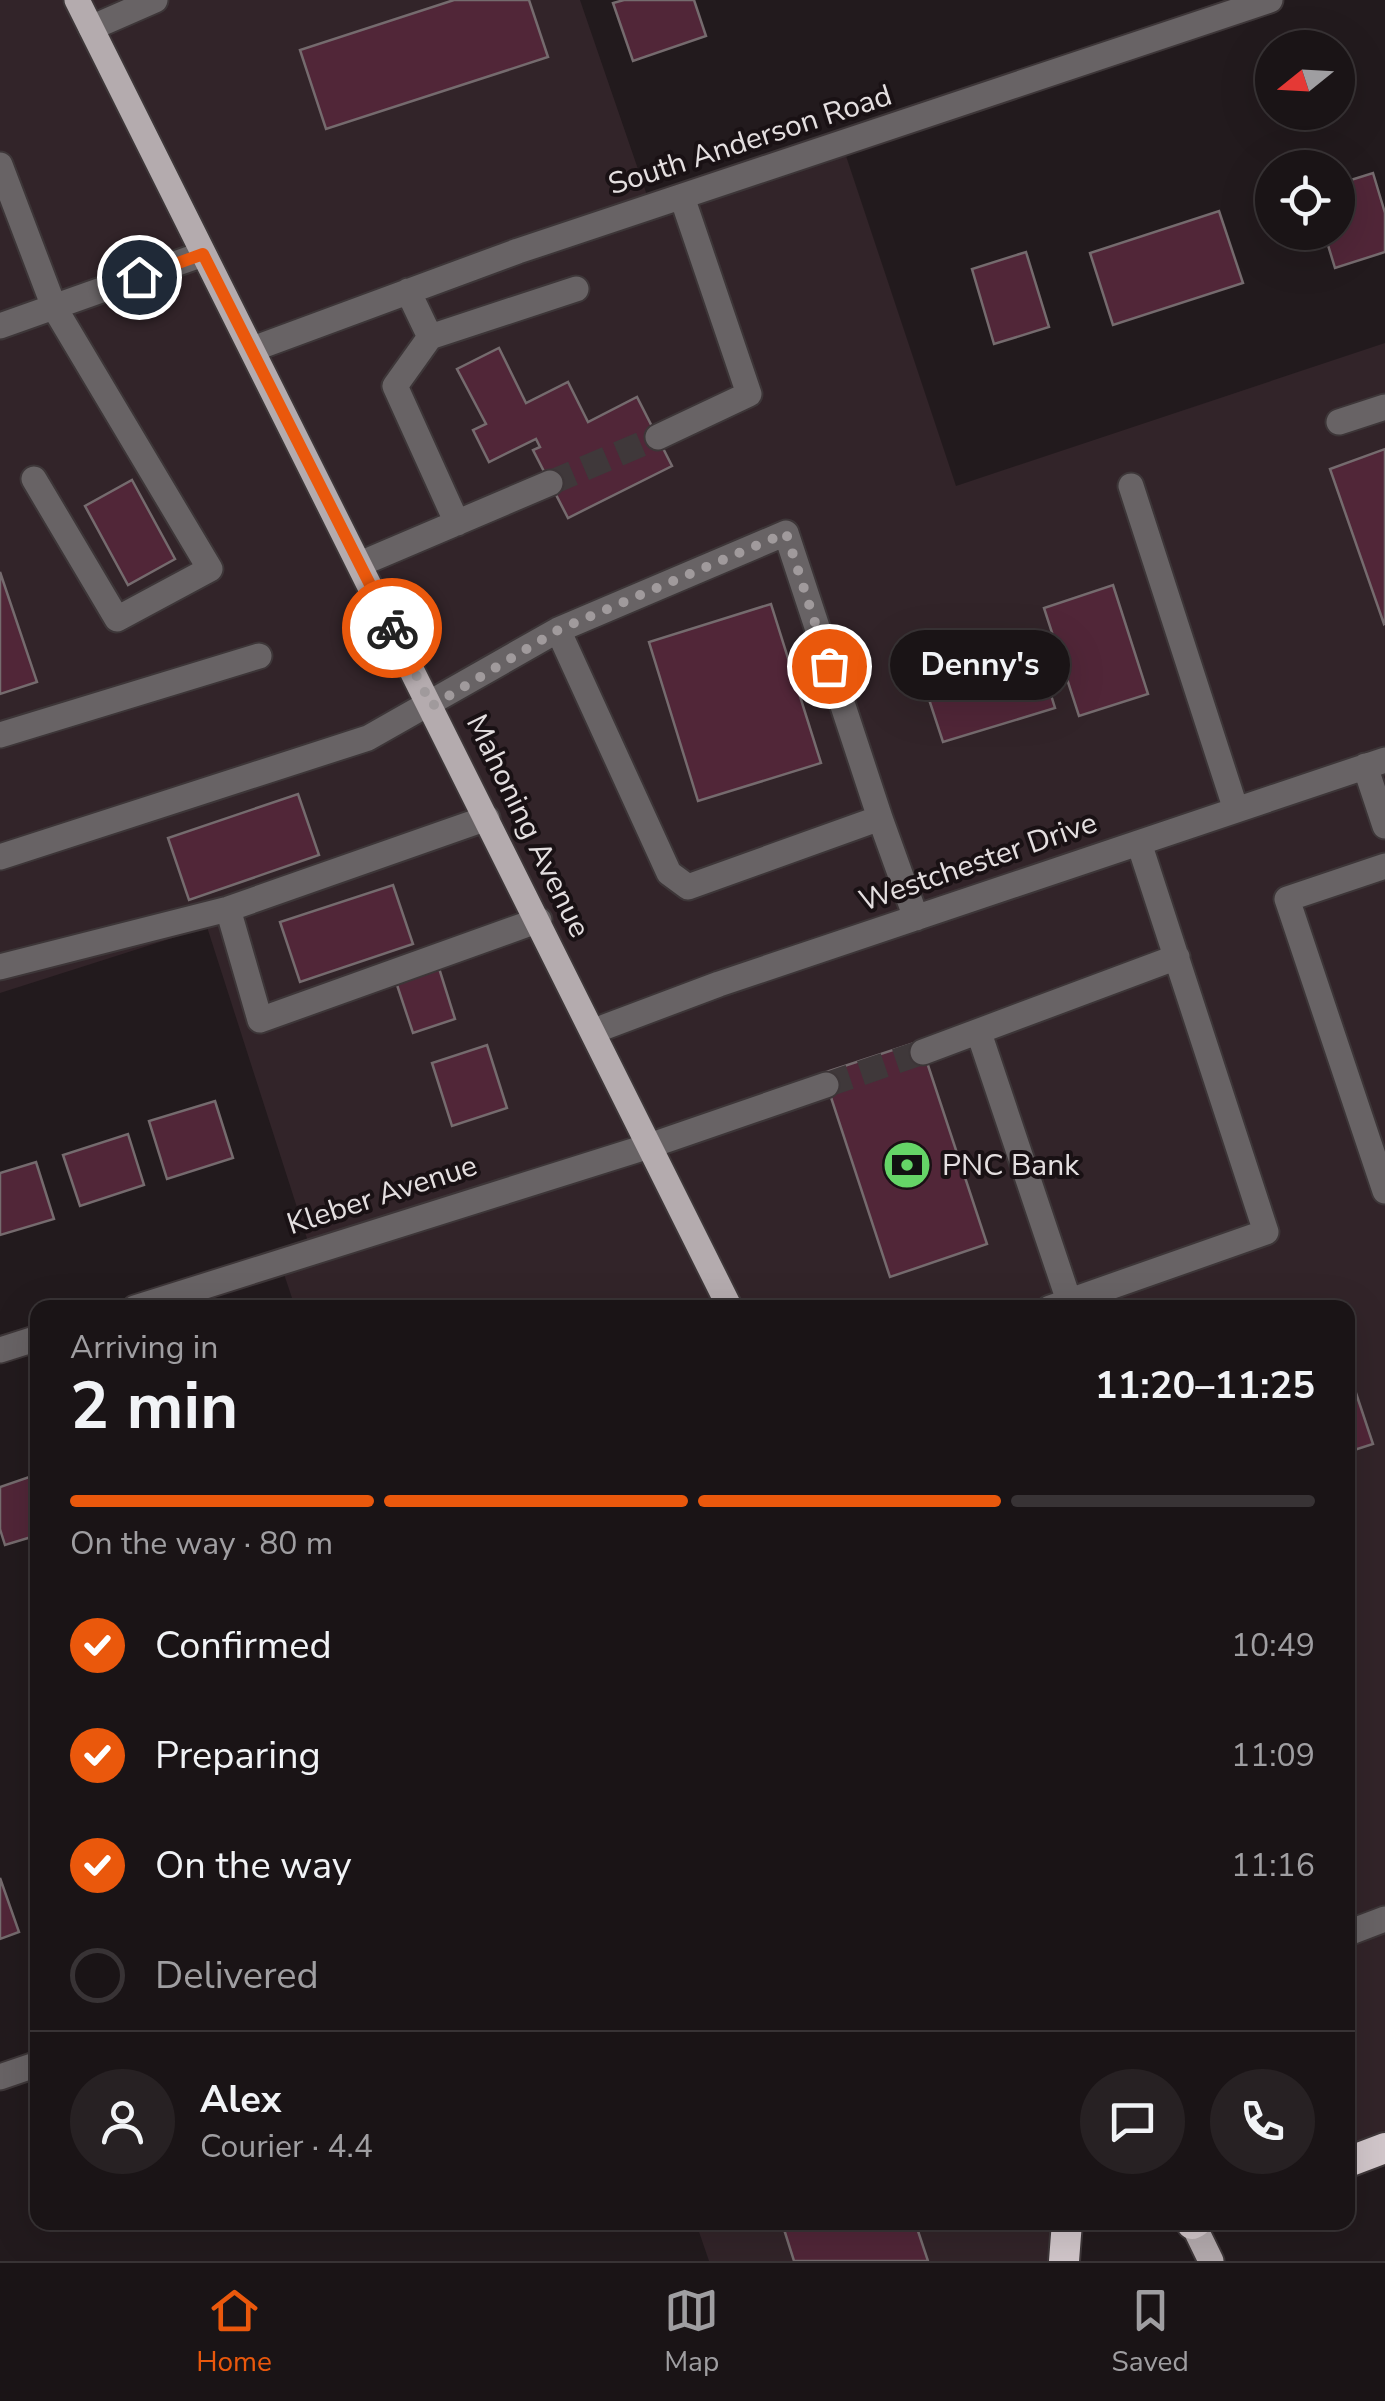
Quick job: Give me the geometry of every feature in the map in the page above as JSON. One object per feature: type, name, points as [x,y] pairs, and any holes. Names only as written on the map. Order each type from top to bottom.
[{"type":"highway","points":[[1355,2159],[1385,2148]]},
{"type":"highway","points":[[1064,2261],[1066,2230]]},
{"type":"main road","name":"Mahoning Avenue","points":[[76,0],[726,1300]]},
{"type":"main road","points":[[1196,2230],[1211,2261]]},
{"type":"street","points":[[90,28],[155,0]]},
{"type":"street","name":"South Anderson Road","points":[[253,349],[408,291],[1270,0]]},
{"type":"street","points":[[0,165],[54,307],[210,568],[117,619],[34,479]]},
{"type":"street","points":[[658,437],[749,394],[682,197]]},
{"type":"street","points":[[0,326],[203,254]]},
{"type":"street","points":[[457,523],[394,386],[430,337],[576,289]]},
{"type":"street","points":[[408,291],[430,337]]},
{"type":"street","points":[[1339,422],[1385,408]]},
{"type":"street","points":[[360,564],[550,483]]},
{"type":"street","points":[[1130,486],[1236,810]]},
{"type":"street","points":[[0,858],[368,738],[432,706],[558,630],[786,533],[916,918]]},
{"type":"street","points":[[558,630],[668,872],[688,887],[880,818]]},
{"type":"street","points":[[0,735],[259,656]]},
{"type":"street","points":[[1375,763],[1385,826]]},
{"type":"street","name":"Westchester Drive","points":[[594,1032],[1375,763]]},
{"type":"street","points":[[0,967],[228,909],[487,818]]},
{"type":"street","points":[[1070,1300],[1266,1232],[1139,842]]},
{"type":"street","points":[[1385,866],[1286,899],[1385,1191]]},
{"type":"street","points":[[228,909],[260,1020],[538,920]]},
{"type":"street","points":[[923,1052],[1177,957]]},
{"type":"street","points":[[979,1033],[1058,1300]]},
{"type":"street","name":"Kleber Avenue","points":[[160,1300],[581,1164],[649,1146],[826,1084]]},
{"type":"street","points":[[0,1350],[30,1341]]},
{"type":"street","points":[[1355,1930],[1385,1919]]},
{"type":"street","points":[[0,2077],[30,2067]]},
{"type":"shaded area","points":[[0,0],[580,0],[651,207],[842,144],[956,486],[1385,343],[1385,2148],[1355,2159],[1355,1300],[293,1300],[280,1262],[311,1251],[207,927],[0,993]]},
{"type":"shaded area","points":[[698,2230],[1066,2230],[1064,2261],[709,2261]]},
{"type":"building","points":[[454,0],[529,0],[548,57],[326,129],[300,50]]},
{"type":"building","points":[[694,0],[706,36],[633,61],[613,3]]},
{"type":"building","points":[[1373,173],[1385,213],[1385,252],[1335,268],[1330,250],[1355,250],[1355,179]]},
{"type":"building","points":[[1219,211],[1243,283],[1113,325],[1090,253]]},
{"type":"building","points":[[1026,252],[1049,327],[994,344],[972,269]]},
{"type":"building","points":[[499,348],[526,403],[568,382],[588,422],[637,397],[672,466],[568,518],[533,450],[540,447],[536,439],[489,462],[473,430],[486,424],[457,369]]},
{"type":"building","points":[[1385,449],[1385,623],[1384,624],[1330,469]]},
{"type":"building","points":[[132,480],[175,559],[128,585],[85,506]]},
{"type":"building","points":[[0,572],[37,682],[0,694]]},
{"type":"building","points":[[1113,585],[1148,694],[1079,716],[1044,608]]},
{"type":"building","points":[[771,604],[821,763],[698,801],[649,642]]},
{"type":"building","points":[[1032,634],[1055,708],[943,742],[919,669]]},
{"type":"building","points":[[298,794],[319,855],[189,900],[168,838]]},
{"type":"building","points":[[393,885],[413,944],[300,982],[280,922]]},
{"type":"building","points":[[438,965],[455,1019],[413,1033],[395,979]]},
{"type":"building","name":"PNC Bank","points":[[920,1041],[987,1244],[890,1277],[823,1073]]},
{"type":"building","points":[[487,1045],[507,1108],[452,1126],[432,1063]]},
{"type":"building","points":[[215,1101],[233,1158],[167,1179],[149,1121]]},
{"type":"building","points":[[128,1134],[144,1185],[80,1206],[63,1155]]},
{"type":"building","points":[[36,1162],[54,1219],[0,1235],[0,1173]]},
{"type":"building","points":[[1355,1390],[1373,1444],[1355,1450]]},
{"type":"building","points":[[30,1477],[30,1537],[5,1545],[0,1529],[0,1487]]},
{"type":"building","points":[[0,1878],[19,1932],[0,1939]]},
{"type":"building","points":[[784,2230],[918,2230],[928,2261],[794,2261]]},
{"type":"tunnel","points":[[550,483],[658,437]]},
{"type":"tunnel","points":[[826,1085],[923,1052]]},
{"type":"way so far","points":[[392,628],[432,706],[558,630],[786,533],[829,666]]},
{"type":"place","name":"Denny's","points":[[829,666]]},
{"type":"place","name":"PNC Bank","points":[[907,1165]]},
{"type":"route","points":[[139,277],[203,254],[392,628]]}]
